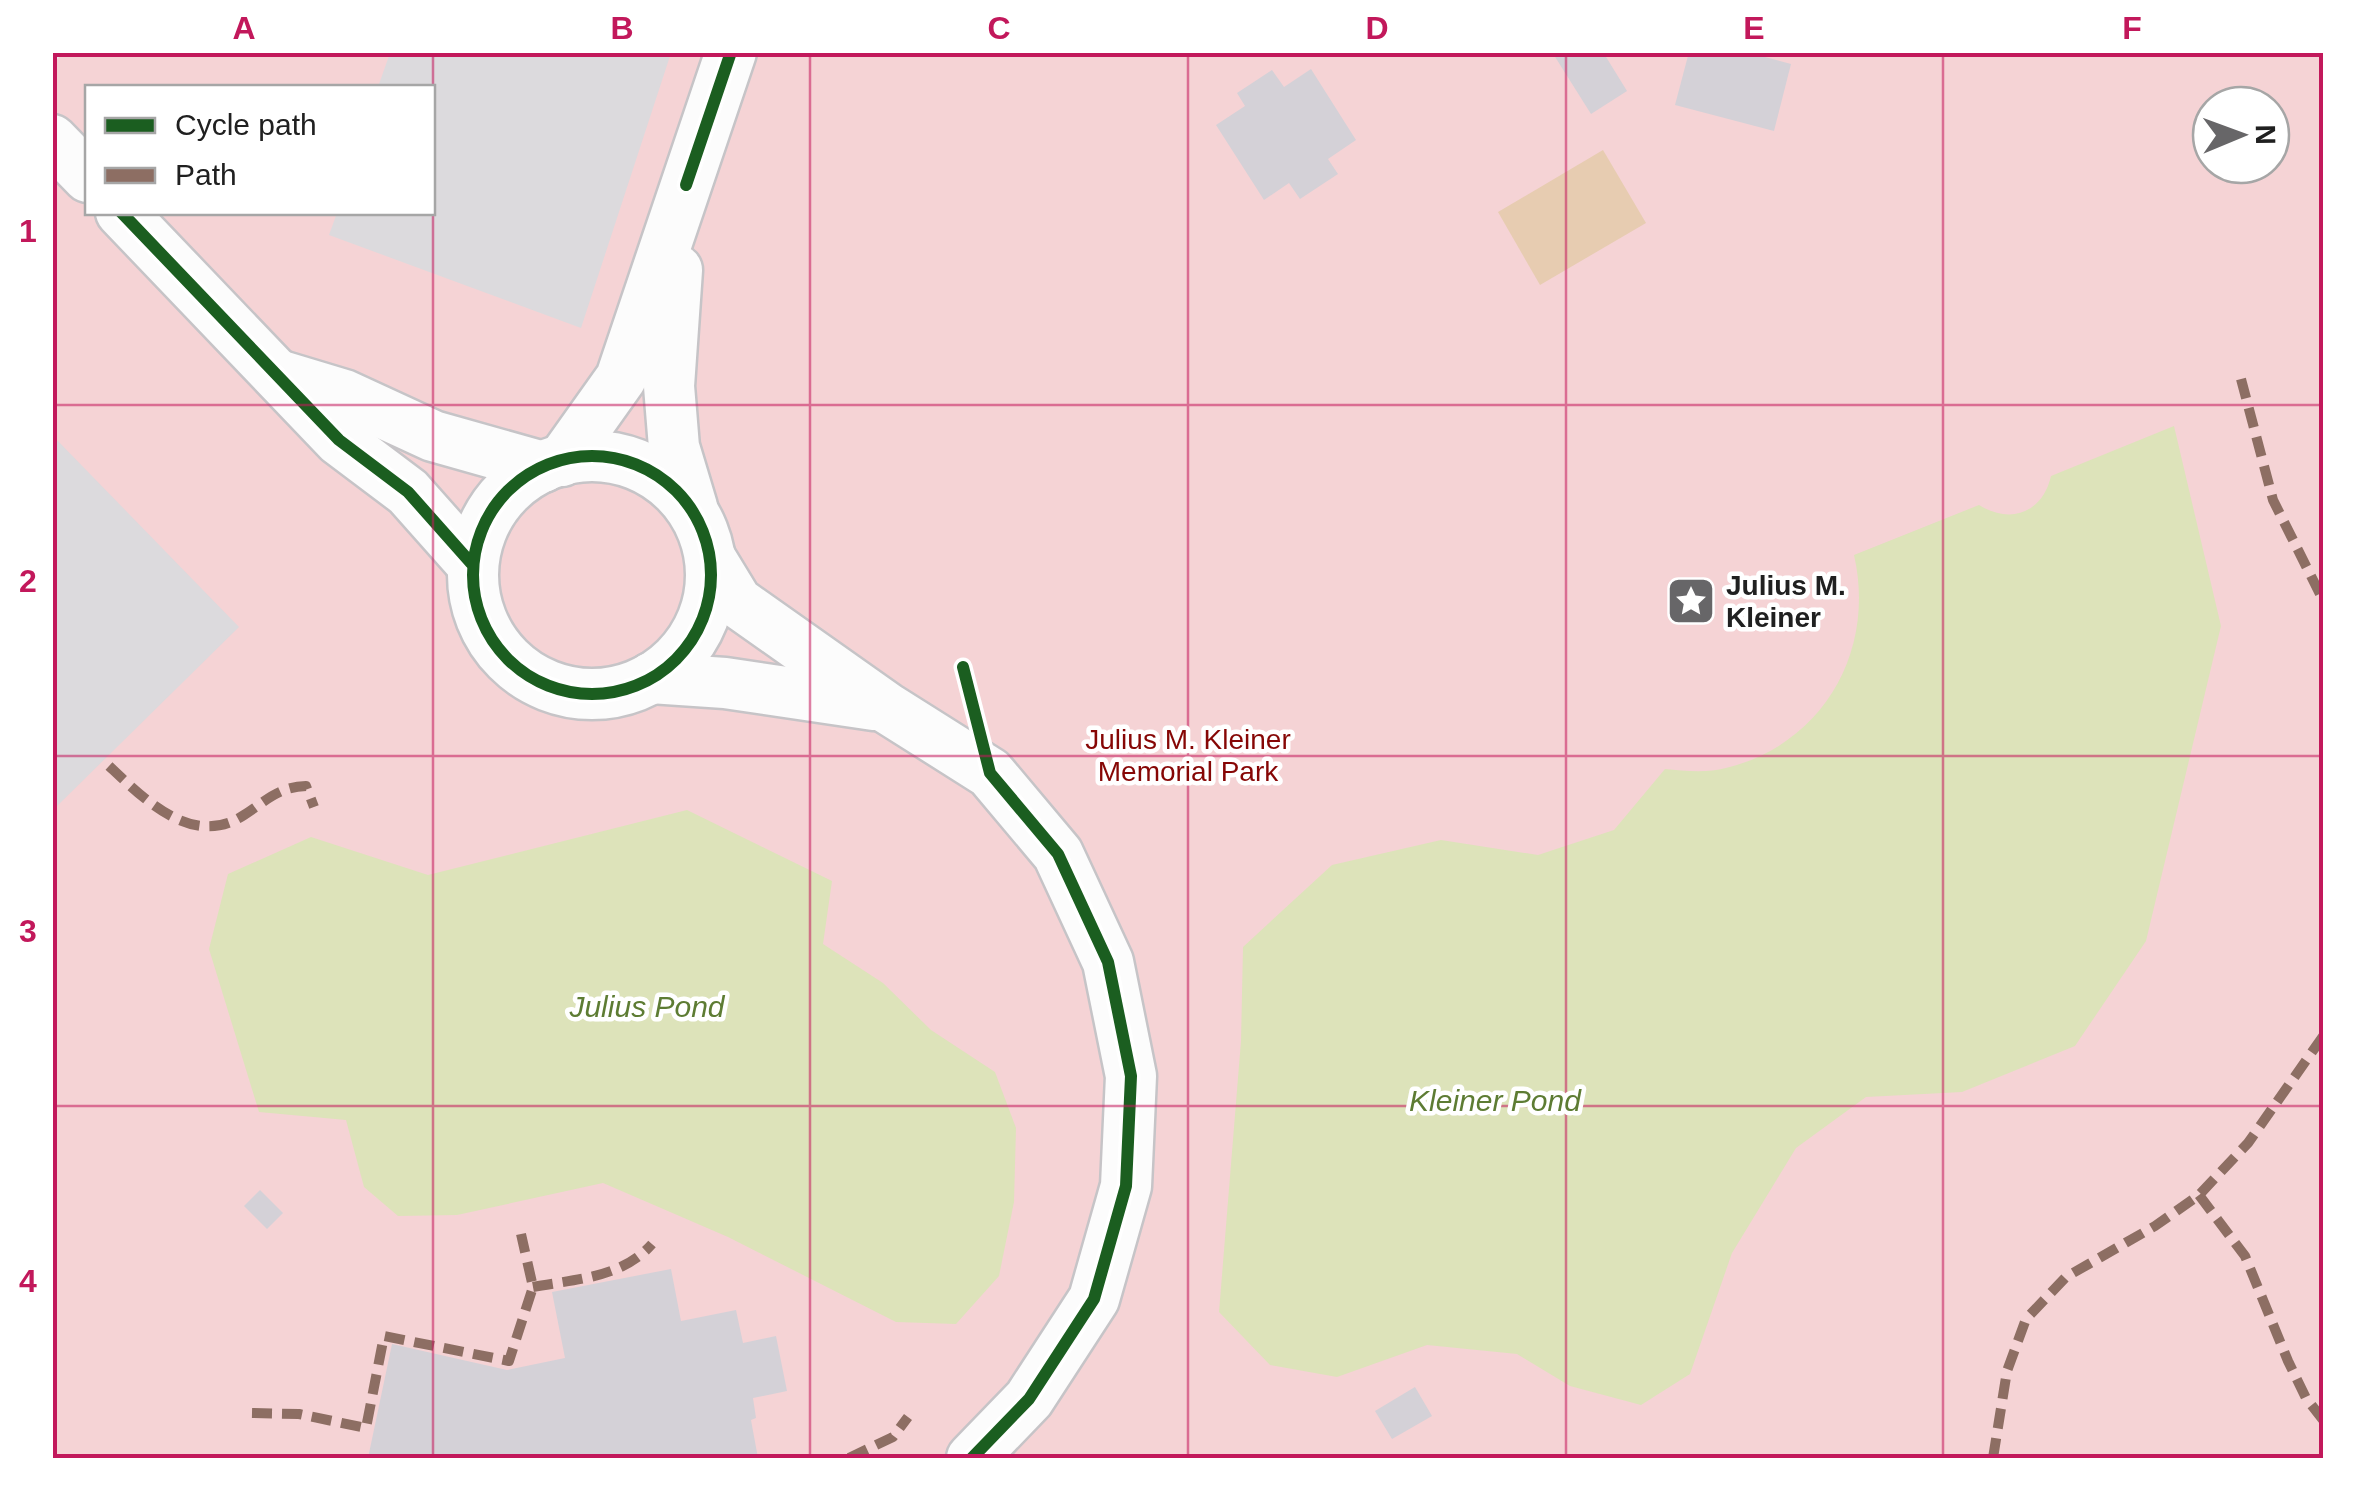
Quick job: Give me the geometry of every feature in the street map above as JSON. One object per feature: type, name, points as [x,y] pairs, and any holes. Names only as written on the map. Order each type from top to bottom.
[{"type":"street","points":[[553,464],[622,378],[731,52]]},
{"type":"street","points":[[52,140],[85,174]]},
{"type":"street","points":[[686,185],[671,324],[674,448],[712,561],[738,602],[886,708],[990,772],[1058,854],[1108,962],[1132,1076],[1126,1186],[1094,1298],[1030,1399],[972,1458]]},
{"type":"street","points":[[124,215],[339,440],[408,492],[471,563]]},
{"type":"street","points":[[276,374],[344,394],[434,436],[553,464]]},
{"type":"street","points":[[692,508],[652,468],[620,458],[586,454],[528,472],[487,513],[471,563],[482,623],[517,668],[566,692],[624,693],[673,666],[704,624],[712,561]]},
{"type":"street","points":[[651,678],[725,683],[886,708]]},
{"type":"green space","name":"Julius M. Kleiner Memorial Park","points":[[64,53],[2323,53],[2323,1458],[53,1458],[52,64]]},
{"type":"shaded area","points":[[390,53],[671,53],[581,328],[329,235],[336,215],[435,215],[435,85],[379,85]]},
{"type":"shaded area","points":[[1603,150],[1646,223],[1540,285],[1498,212]]},
{"type":"shaded area","points":[[52,438],[239,627],[53,810]]},
{"type":"water","name":"Kleiner Pond","points":[[2174,426],[2221,626],[2146,941],[2075,1046],[1962,1092],[1866,1097],[1796,1148],[1732,1253],[1690,1374],[1641,1405],[1570,1386],[1517,1354],[1427,1345],[1337,1377],[1270,1365],[1219,1312],[1241,1041],[1243,947],[1332,865],[1441,840],[1538,855],[1614,830],[1665,769],[1719,770],[1761,756],[1790,738],[1815,715],[1835,688],[1849,658],[1857,625],[1859,590],[1854,555],[1979,505],[2003,514],[2024,512],[2041,499],[2051,476]]},
{"type":"water","name":"Julius Pond","points":[[687,810],[832,881],[823,944],[883,983],[931,1030],[995,1072],[1016,1128],[1014,1202],[999,1276],[956,1324],[896,1322],[728,1237],[603,1183],[457,1215],[398,1216],[364,1187],[346,1120],[259,1112],[209,949],[228,874],[311,837],[428,875]]},
{"type":"building","points":[[1552,52],[1603,52],[1627,91],[1591,114]]},
{"type":"building","points":[[1689,52],[1746,52],[1791,64],[1774,131],[1675,105]]},
{"type":"building","points":[[1311,69],[1356,140],[1328,159],[1338,174],[1300,199],[1289,183],[1264,200],[1216,125],[1245,106],[1237,93],[1272,70],[1284,87]]},
{"type":"building","points":[[260,1190],[283,1213],[267,1229],[244,1206]]},
{"type":"building","points":[[671,1269],[681,1321],[736,1310],[743,1343],[776,1336],[787,1391],[753,1398],[756,1418],[751,1420],[758,1458],[368,1458],[392,1344],[507,1370],[565,1358],[552,1292]]},
{"type":"building","points":[[1415,1387],[1432,1416],[1392,1439],[1375,1411]]},
{"type":"marked path","points":[[2241,379],[2273,500],[2324,602]]},
{"type":"marked path","points":[[109,766],[154,805],[188,823],[225,824],[296,787],[306,786],[314,807]]},
{"type":"marked path","points":[[1993,1458],[2007,1371],[2026,1319],[2066,1277],[2155,1226],[2199,1195],[2248,1143],[2324,1035]]},
{"type":"marked path","points":[[2199,1195],[2245,1256],[2288,1361],[2306,1398],[2324,1421]]},
{"type":"marked path","points":[[252,1413],[299,1414],[366,1428],[384,1336],[509,1361],[533,1287],[521,1234]]},
{"type":"marked path","points":[[533,1287],[613,1270],[652,1244]]},
{"type":"marked path","points":[[849,1458],[893,1437],[908,1417]]},
{"type":"cycle path","points":[[686,185],[731,52]]},
{"type":"cycle path","points":[[124,215],[339,440],[408,492],[471,563]]},
{"type":"cycle path","points":[[592,456],[638,465],[676,491],[702,529],[711,575],[702,621],[676,659],[638,685],[592,694],[546,685],[508,659],[482,621],[473,575],[482,529],[508,491],[546,465],[592,456]]},
{"type":"cycle path","points":[[963,667],[990,773],[1058,854],[1108,962],[1131,1076],[1126,1186],[1094,1299],[1029,1399],[972,1458]]},
{"type":"place","name":"Julius M. Kleiner","points":[[1691,601]]}]
